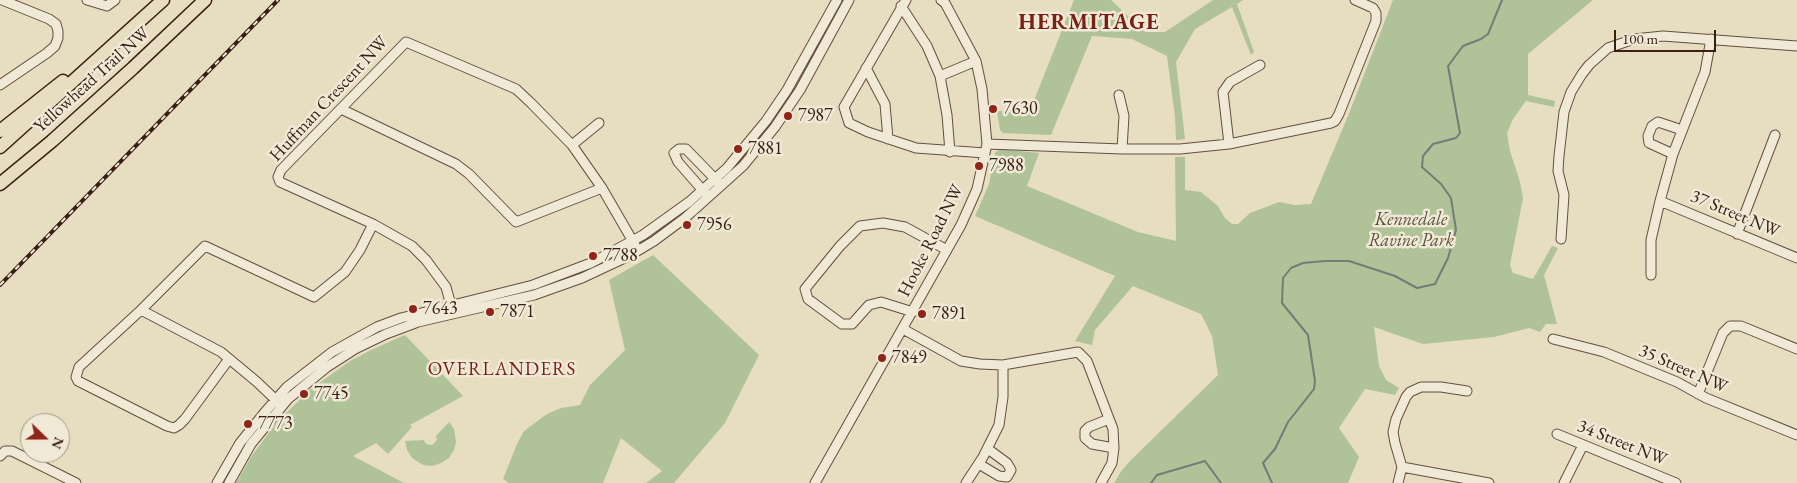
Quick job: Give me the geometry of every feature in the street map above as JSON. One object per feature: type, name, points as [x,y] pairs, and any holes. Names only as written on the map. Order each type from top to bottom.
[{"type":"highway","name":"Yellowhead Trail NW","points":[[0,147],[163,0]]},
{"type":"highway","name":"Yellowhead Trail NW","points":[[0,184],[52,141],[205,0]]},
{"type":"highway","points":[[0,131],[150,13]]},
{"type":"highway","points":[[0,194],[55,147],[133,68]]},
{"type":"street","points":[[0,85],[48,53],[55,46],[58,38],[56,24],[49,19],[2,0]]},
{"type":"street","points":[[87,0],[106,6],[115,0]]},
{"type":"street","points":[[718,183],[775,108],[837,0]]},
{"type":"street","points":[[217,483],[240,443],[305,372],[332,352],[353,340],[401,318],[505,302],[557,288],[600,271],[638,250],[685,218],[706,194],[753,155],[790,105],[849,0]]},
{"type":"street","name":"Hooke Road NW","points":[[815,483],[961,225],[977,189],[986,149],[983,94],[976,62],[945,3],[941,0]]},
{"type":"street","points":[[903,3],[844,107],[846,115],[849,123],[888,139],[916,148],[950,152],[986,149],[1180,149],[1229,144],[1324,125],[1334,121],[1376,22],[1373,8],[1355,0]]},
{"type":"street","points":[[903,3],[927,46],[940,76],[948,115],[950,152]]},
{"type":"street","points":[[1560,239],[1564,195],[1558,171],[1562,121],[1567,101],[1576,82],[1589,65],[1608,48],[1634,39],[1663,36],[1797,46]]},
{"type":"street","points":[[1651,275],[1652,240],[1660,201],[1673,154],[1705,72],[1712,39]]},
{"type":"street","name":"Huffman Crescent NW","points":[[452,309],[446,287],[426,260],[412,246],[373,224],[280,182],[278,177],[281,170],[406,42],[516,89],[572,145],[602,188],[638,250]]},
{"type":"street","points":[[940,76],[976,62]]},
{"type":"street","points":[[1229,144],[1223,92],[1230,82],[1260,65]]},
{"type":"street","points":[[866,68],[885,104],[888,139]]},
{"type":"street","points":[[1118,95],[1124,116],[1122,149]]},
{"type":"street","points":[[340,109],[456,164],[469,174],[516,222],[602,188]]},
{"type":"street","points":[[1673,154],[1649,143],[1648,136],[1652,126],[1658,122],[1682,130]]},
{"type":"street","points":[[572,145],[599,123]]},
{"type":"street","points":[[1737,234],[1775,135]]},
{"type":"street","points":[[706,194],[678,162],[674,153],[679,148],[686,149],[718,183]]},
{"type":"street","points":[[452,309],[533,285],[591,263],[633,241],[706,194]]},
{"type":"street","name":"37 Street NW","points":[[1660,201],[1797,258]]},
{"type":"street","points":[[912,312],[881,302],[870,305],[852,324],[842,324],[808,299],[805,289],[840,246],[860,226],[883,223],[905,227],[947,250]]},
{"type":"street","points":[[230,359],[185,419],[174,428],[78,381],[76,372],[205,246],[314,297],[345,272],[360,250],[373,224]]},
{"type":"street","points":[[141,310],[221,352],[257,382],[278,403]]},
{"type":"street","points":[[1698,394],[1723,333],[1730,326],[1741,326],[1797,349]]},
{"type":"street","points":[[903,329],[961,361],[1003,365],[1078,352],[1087,361],[1113,429],[1114,448],[1112,463],[1101,483]]},
{"type":"street","name":"35 Street NW","points":[[1553,339],[1604,352],[1677,382],[1698,394],[1797,434]]},
{"type":"street","points":[[966,483],[988,449],[999,425],[1003,397],[1003,365]]},
{"type":"street","points":[[1398,483],[1402,467],[1394,443],[1393,432],[1396,419],[1406,397],[1415,389],[1426,387],[1449,387],[1467,391]]},
{"type":"street","points":[[228,483],[278,403]]},
{"type":"street","points":[[1109,419],[1089,427],[1085,431],[1084,438],[1092,444],[1114,448]]},
{"type":"street","name":"34 Street NW","points":[[1557,434],[1676,483]]},
{"type":"street","points":[[1564,483],[1583,445]]},
{"type":"street","points":[[979,464],[999,476],[1007,477],[1010,470],[1007,463],[988,449]]},
{"type":"street","points":[[0,456],[5,450],[12,450],[76,483]]},
{"type":"street","points":[[1402,467],[1489,483]]},
{"type":"green space","points":[[840,0],[845,0],[792,96],[782,110],[780,108]]},
{"type":"green space","points":[[1074,0],[1111,0],[1145,32],[1165,32],[1213,0],[1243,0],[1237,4],[1254,52],[1251,55],[1232,7],[1195,29],[1176,62],[1185,139],[1176,140],[1167,56],[1132,39],[1092,36],[1051,135],[1003,133],[1000,130],[997,111],[1029,113]]},
{"type":"green space","name":"Kennedale Ravine Park","points":[[1393,0],[1593,0],[1528,54],[1528,95],[1555,101],[1554,107],[1526,101],[1513,119],[1507,133],[1523,198],[1510,265],[1513,273],[1533,279],[1552,246],[1558,248],[1544,275],[1557,324],[1546,324],[1540,332],[1529,328],[1494,337],[1423,344],[1374,327],[1379,366],[1386,380],[1399,388],[1395,395],[1365,389],[1339,428],[1359,457],[1348,483],[1114,483],[1131,460],[1218,375],[1212,336],[1201,314],[1133,286],[1095,330],[1092,345],[1075,341],[1115,276],[975,216],[989,184],[995,153],[1000,149],[1039,153],[1027,186],[1138,232],[1176,241],[1175,157],[1185,157],[1185,190],[1201,192],[1218,206],[1225,218],[1232,224],[1238,224],[1250,213],[1279,202],[1294,205],[1311,204],[1348,116]]},
{"type":"green space","points":[[767,126],[770,128],[737,167],[726,175],[725,174]]},
{"type":"green space","points":[[699,198],[697,206],[653,237],[648,239],[646,237]]},
{"type":"green space","points":[[627,249],[624,255],[609,262],[542,290],[540,288],[544,284]]},
{"type":"green space","points":[[653,255],[759,355],[725,423],[674,483],[646,483],[662,471],[621,438],[603,483],[509,483],[503,479],[524,431],[547,414],[561,408],[580,405],[590,385],[625,350],[609,280]]},
{"type":"green space","points":[[405,335],[463,396],[410,425],[412,427],[388,454],[376,443],[353,456],[404,483],[236,483],[251,457],[276,423],[311,389],[350,361]]},
{"type":"green space","points":[[449,422],[454,429],[456,442],[449,458],[432,466],[423,465],[412,458],[407,450],[405,441],[424,440],[426,444],[432,445],[437,440],[436,436]]},
{"type":"waterway","points":[[1272,483],[1263,463],[1275,449],[1288,422],[1314,389],[1315,381],[1308,335],[1282,303],[1283,278],[1291,268],[1303,263],[1349,261],[1395,276],[1417,288],[1435,284],[1448,258],[1456,230],[1451,198],[1441,184],[1422,167],[1423,156],[1433,144],[1456,138],[1460,133],[1448,66],[1463,46],[1488,34],[1502,0]]},
{"type":"waterway","points":[[1151,483],[1157,475],[1205,461],[1221,483]]},
{"type":"railway","points":[[0,285],[278,0]]},
{"type":"place","name":"7630","points":[[993,109]]},
{"type":"place","name":"7987","points":[[788,116]]},
{"type":"place","name":"7881","points":[[738,149]]},
{"type":"place","name":"7988","points":[[979,166]]},
{"type":"place","name":"7956","points":[[687,225]]},
{"type":"place","name":"7788","points":[[593,256]]},
{"type":"place","name":"7643","points":[[413,309]]},
{"type":"place","name":"7871","points":[[490,312]]},
{"type":"place","name":"7891","points":[[922,314]]},
{"type":"place","name":"7849","points":[[882,358]]},
{"type":"place","name":"7745","points":[[304,394]]},
{"type":"place","name":"7773","points":[[248,424]]},
{"type":"district","name":"HERMITAGE","points":[[1089,23]]},
{"type":"district","name":"OVERLANDERS","points":[[502,370]]}]
